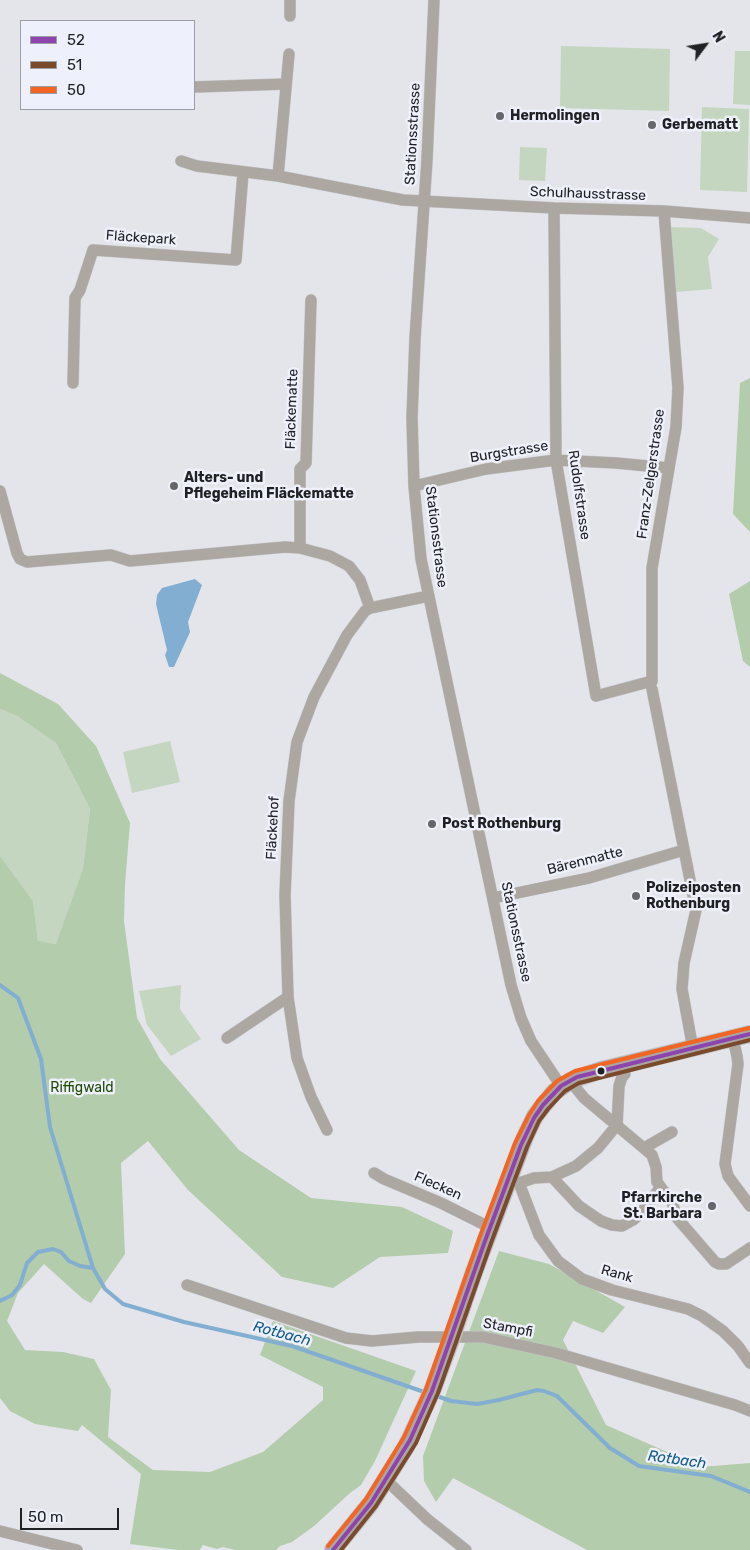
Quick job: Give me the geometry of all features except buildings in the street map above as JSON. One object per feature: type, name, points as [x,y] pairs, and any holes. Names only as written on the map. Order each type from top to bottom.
[{"type":"main road","points":[[333,1550],[371,1503],[410,1440],[432,1391],[488,1234],[514,1180],[524,1136],[550,1096],[575,1090],[578,1077],[733,1040],[750,1034]]},
{"type":"street","points":[[290,0],[290,16]]},
{"type":"street","name":"Stationsstrasse","points":[[434,0],[425,202],[415,338],[412,418],[414,486],[421,559],[511,985],[521,1018],[531,1041],[575,1090],[614,1128],[644,1148]]},
{"type":"street","points":[[278,176],[289,54]]},
{"type":"street","points":[[195,87],[286,84]]},
{"type":"street","name":"Schulhausstrasse","points":[[181,161],[197,166],[278,176],[403,200],[554,208],[664,211],[750,218]]},
{"type":"street","name":"Fläckepark","points":[[73,383],[75,298],[80,290],[93,250],[236,260],[243,173]]},
{"type":"street","name":"Rudolfstrasse","points":[[554,208],[556,460],[596,696],[652,685]]},
{"type":"street","name":"Franz-Zelgerstrasse","points":[[664,211],[678,388],[676,428],[652,568],[652,685],[696,910],[684,963],[682,989],[693,1049]]},
{"type":"street","name":"Fläckematte","points":[[300,548],[300,469],[306,463],[311,300]]},
{"type":"street","name":"Burgstrasse","points":[[414,486],[486,469],[556,460],[669,468]]},
{"type":"street","points":[[0,491],[17,553],[20,559],[28,562],[111,555],[130,561],[285,547],[300,548],[330,556],[349,566],[360,580],[370,608],[429,596]]},
{"type":"street","name":"Fläckehof","points":[[327,1130],[311,1097],[297,1058],[288,997],[285,895],[290,801],[298,742],[314,696],[359,617],[370,608]]},
{"type":"street","name":"Bärenmatte","points":[[493,898],[588,878],[684,850]]},
{"type":"street","points":[[227,1038],[288,997]]},
{"type":"street","points":[[733,1040],[738,1064],[725,1164],[728,1176],[750,1206]]},
{"type":"street","points":[[514,1180],[552,1177],[576,1166],[598,1148],[614,1128],[620,1077]]},
{"type":"street","points":[[672,1132],[644,1148],[652,1155],[659,1185],[672,1202],[677,1218],[711,1258],[719,1264],[726,1264],[750,1248]]},
{"type":"street","name":"Flecken","points":[[374,1173],[441,1203],[488,1234]]},
{"type":"street","points":[[552,1177],[579,1206],[601,1221],[622,1226],[641,1213],[659,1185]]},
{"type":"street","name":"Rank","points":[[514,1180],[539,1235],[558,1262],[582,1280],[612,1290],[688,1309],[702,1316],[723,1331],[738,1346],[750,1363]]},
{"type":"street","name":"Stampfi","points":[[186,1285],[346,1338],[372,1341],[418,1337],[483,1337],[556,1353],[750,1411]]},
{"type":"street","points":[[386,1480],[427,1519],[466,1550]]},
{"type":"street","points":[[0,1531],[78,1550]]},
{"type":"green space","points":[[561,46],[670,49],[669,111],[560,108]]},
{"type":"green space","points":[[735,51],[750,51],[750,105],[733,104]]},
{"type":"green space","points":[[702,107],[749,109],[747,192],[700,190]]},
{"type":"green space","points":[[520,147],[547,148],[545,181],[519,180]]},
{"type":"green space","points":[[671,227],[701,228],[719,239],[708,257],[712,289],[676,292]]},
{"type":"green space","points":[[750,378],[750,532],[733,514],[740,383]]},
{"type":"green space","points":[[750,581],[750,667],[743,661],[729,594]]},
{"type":"green space","name":"Riffigwald","points":[[0,673],[58,704],[96,746],[130,823],[124,921],[137,1018],[160,1059],[239,1150],[311,1198],[402,1207],[453,1231],[448,1253],[380,1257],[333,1288],[282,1277],[188,1190],[148,1141],[121,1163],[125,1254],[91,1303],[83,1299],[44,1264],[18,1293],[7,1321],[25,1350],[63,1352],[94,1359],[111,1390],[108,1437],[153,1470],[210,1472],[263,1452],[323,1400],[323,1387],[260,1355],[273,1321],[416,1371],[375,1461],[361,1485],[314,1526],[292,1542],[280,1546],[276,1550],[235,1550],[223,1547],[217,1549],[203,1545],[200,1550],[178,1550],[130,1544],[141,1474],[82,1425],[78,1431],[35,1424],[10,1411],[0,1398],[0,856],[33,901],[38,941],[56,944],[83,869],[90,809],[56,743],[17,716],[0,709]]},
{"type":"green space","points":[[0,709],[17,716],[56,743],[90,809],[83,869],[57,944],[38,942],[33,901],[0,856]]},
{"type":"green space","points":[[170,741],[180,782],[132,793],[123,752]]},
{"type":"green space","points":[[181,985],[180,1009],[201,1039],[171,1056],[147,1025],[139,991]]},
{"type":"green space","points":[[499,1251],[549,1264],[625,1307],[603,1333],[573,1321],[563,1340],[606,1425],[701,1467],[750,1463],[750,1550],[587,1550],[453,1478],[436,1502],[424,1481],[423,1456]]},
{"type":"water","points":[[195,579],[202,585],[188,622],[190,632],[174,667],[169,667],[156,604],[157,595],[162,588]]},
{"type":"waterway","name":"Rotbach","points":[[0,985],[18,998],[41,1059],[50,1127],[93,1268],[105,1289],[123,1304],[184,1322],[292,1346],[427,1393]]},
{"type":"waterway","points":[[0,1301],[12,1295],[20,1285],[27,1263],[38,1252],[53,1249],[61,1252],[69,1261],[80,1266],[93,1268]]},
{"type":"waterway","name":"Rotbach","points":[[434,1395],[451,1401],[477,1404],[537,1390],[544,1391],[557,1396],[610,1448],[639,1466],[711,1476],[750,1492]]},
{"type":"transit line","name":"50","points":[[328,1546],[366,1499],[404,1437],[426,1389],[515,1143],[538,1101],[557,1081],[575,1071],[749,1028]]},
{"type":"transit line","name":"52","points":[[333,1550],[371,1503],[410,1440],[432,1391],[521,1145],[534,1118],[543,1105],[561,1086],[577,1077],[750,1034]]},
{"type":"transit line","name":"51","points":[[341,1550],[376,1506],[416,1443],[438,1393],[527,1147],[539,1121],[548,1109],[565,1091],[579,1083],[750,1040]]},
{"type":"place","name":"Hermolingen","points":[[500,116]]},
{"type":"place","name":"Gerbematt","points":[[652,125]]},
{"type":"place","name":"Alters- und Pflegeheim Fläckematte","points":[[174,486]]},
{"type":"place","name":"Post Rothenburg","points":[[432,824]]},
{"type":"place","name":"Polizeiposten Rothenburg","points":[[636,896]]},
{"type":"place","name":"Pfarrkirche St. Barbara","points":[[712,1206]]}]
